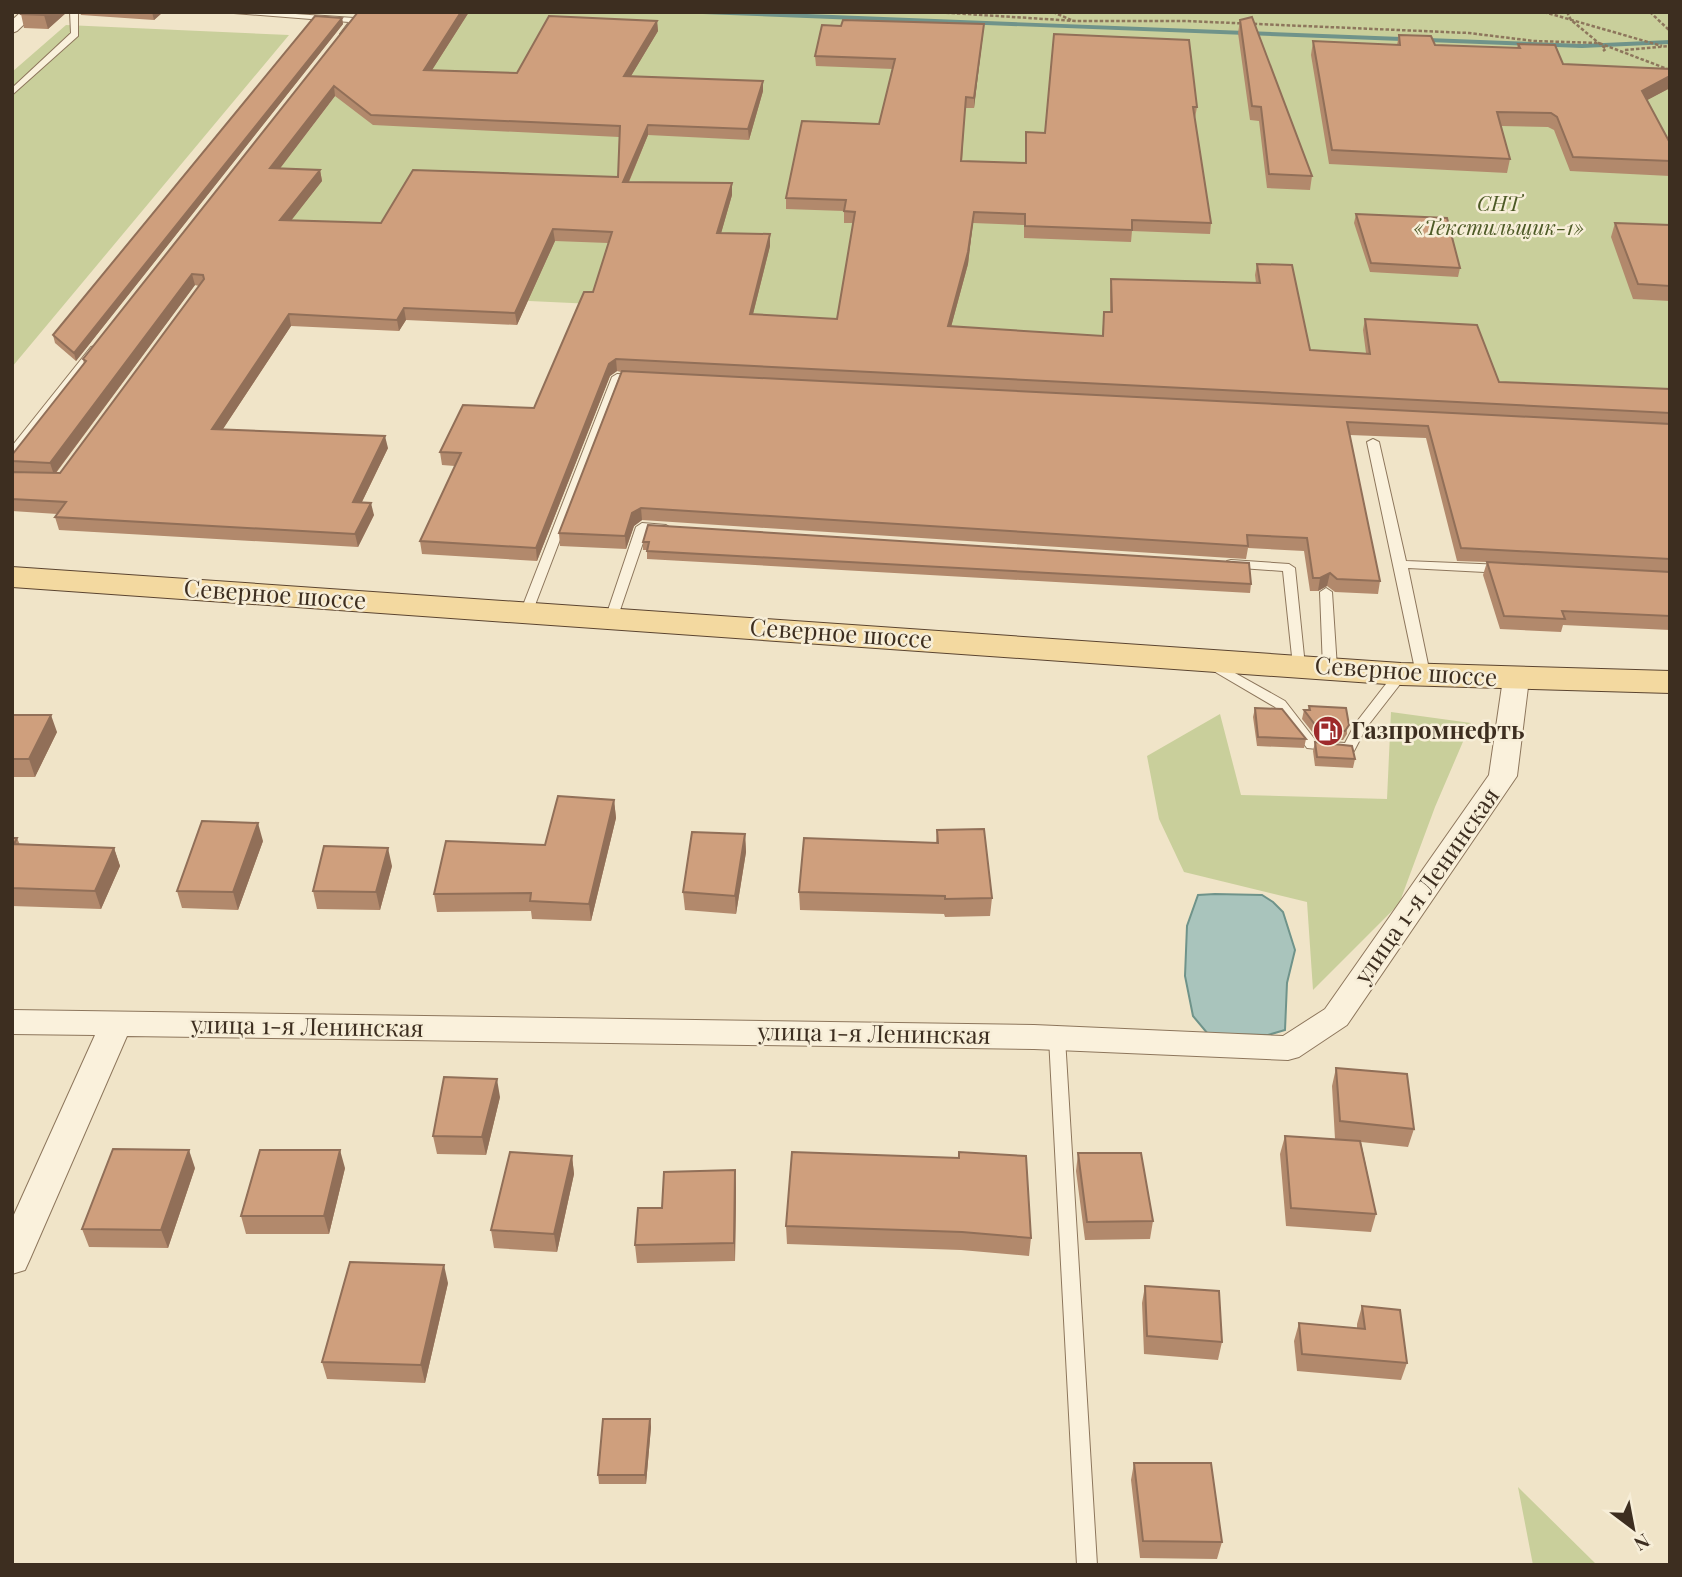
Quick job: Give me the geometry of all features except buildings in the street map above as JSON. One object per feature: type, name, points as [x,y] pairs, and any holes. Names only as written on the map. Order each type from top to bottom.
[{"type":"main road","name":"Северное шоссе","points":[[12,577],[1412,674],[1670,682]]},
{"type":"street","points":[[12,27],[30,12]]},
{"type":"street","name":"улица 1-я Ленинская","points":[[12,1023],[1058,1038],[1287,1048],[1336,1017],[1503,776],[1516,679]]},
{"type":"street","points":[[12,1259],[116,1024]]},
{"type":"lane","points":[[12,93],[75,34],[74,12]]},
{"type":"lane","points":[[225,12],[354,20],[334,46]]},
{"type":"lane","points":[[12,454],[105,336]]},
{"type":"lane","points":[[526,613],[617,377],[644,378]]},
{"type":"lane","points":[[1202,659],[1280,704],[1312,746],[1349,748],[1360,727],[1412,674],[1401,564],[1373,442]]},
{"type":"lane","points":[[611,618],[642,527],[684,530]]},
{"type":"lane","points":[[1220,564],[1289,568],[1314,667]]},
{"type":"lane","points":[[1401,564],[1522,570]]},
{"type":"lane","points":[[1314,667],[1326,592]]},
{"type":"lane","points":[[1058,1038],[1087,1565]]},
{"type":"path","points":[[856,12],[877,12]]},
{"type":"path","points":[[935,12],[1076,21],[1200,22],[1469,33],[1534,41],[1599,43],[1670,70]]},
{"type":"path","points":[[1052,12],[1076,21]]},
{"type":"path","points":[[1544,12],[1662,46]]},
{"type":"path","points":[[1567,12],[1571,20],[1606,49],[1603,51]]},
{"type":"path","points":[[1650,12],[1670,31]]},
{"type":"path","points":[[1623,50],[1670,46]]},
{"type":"green space","name":"СНТ «Текстильщик-1»","points":[[399,12],[1670,12],[1670,402],[636,306],[191,285]]},
{"type":"green space","points":[[66,25],[289,35],[12,367],[12,72]]},
{"type":"green space","points":[[1391,712],[1471,723],[1435,807],[1399,904],[1313,990],[1307,902],[1184,872],[1159,819],[1147,756],[1220,714],[1241,795],[1387,799]]},
{"type":"green space","points":[[1518,1487],[1597,1565],[1533,1565]]},
{"type":"water","points":[[1198,895],[1262,895],[1283,912],[1295,950],[1287,983],[1285,1030],[1268,1035],[1208,1034],[1193,1016],[1185,976],[1187,926]]},
{"type":"waterway","points":[[703,12],[1582,46],[1670,42]]},
{"type":"place","name":"Газпромнефть","points":[[1328,731]]}]
